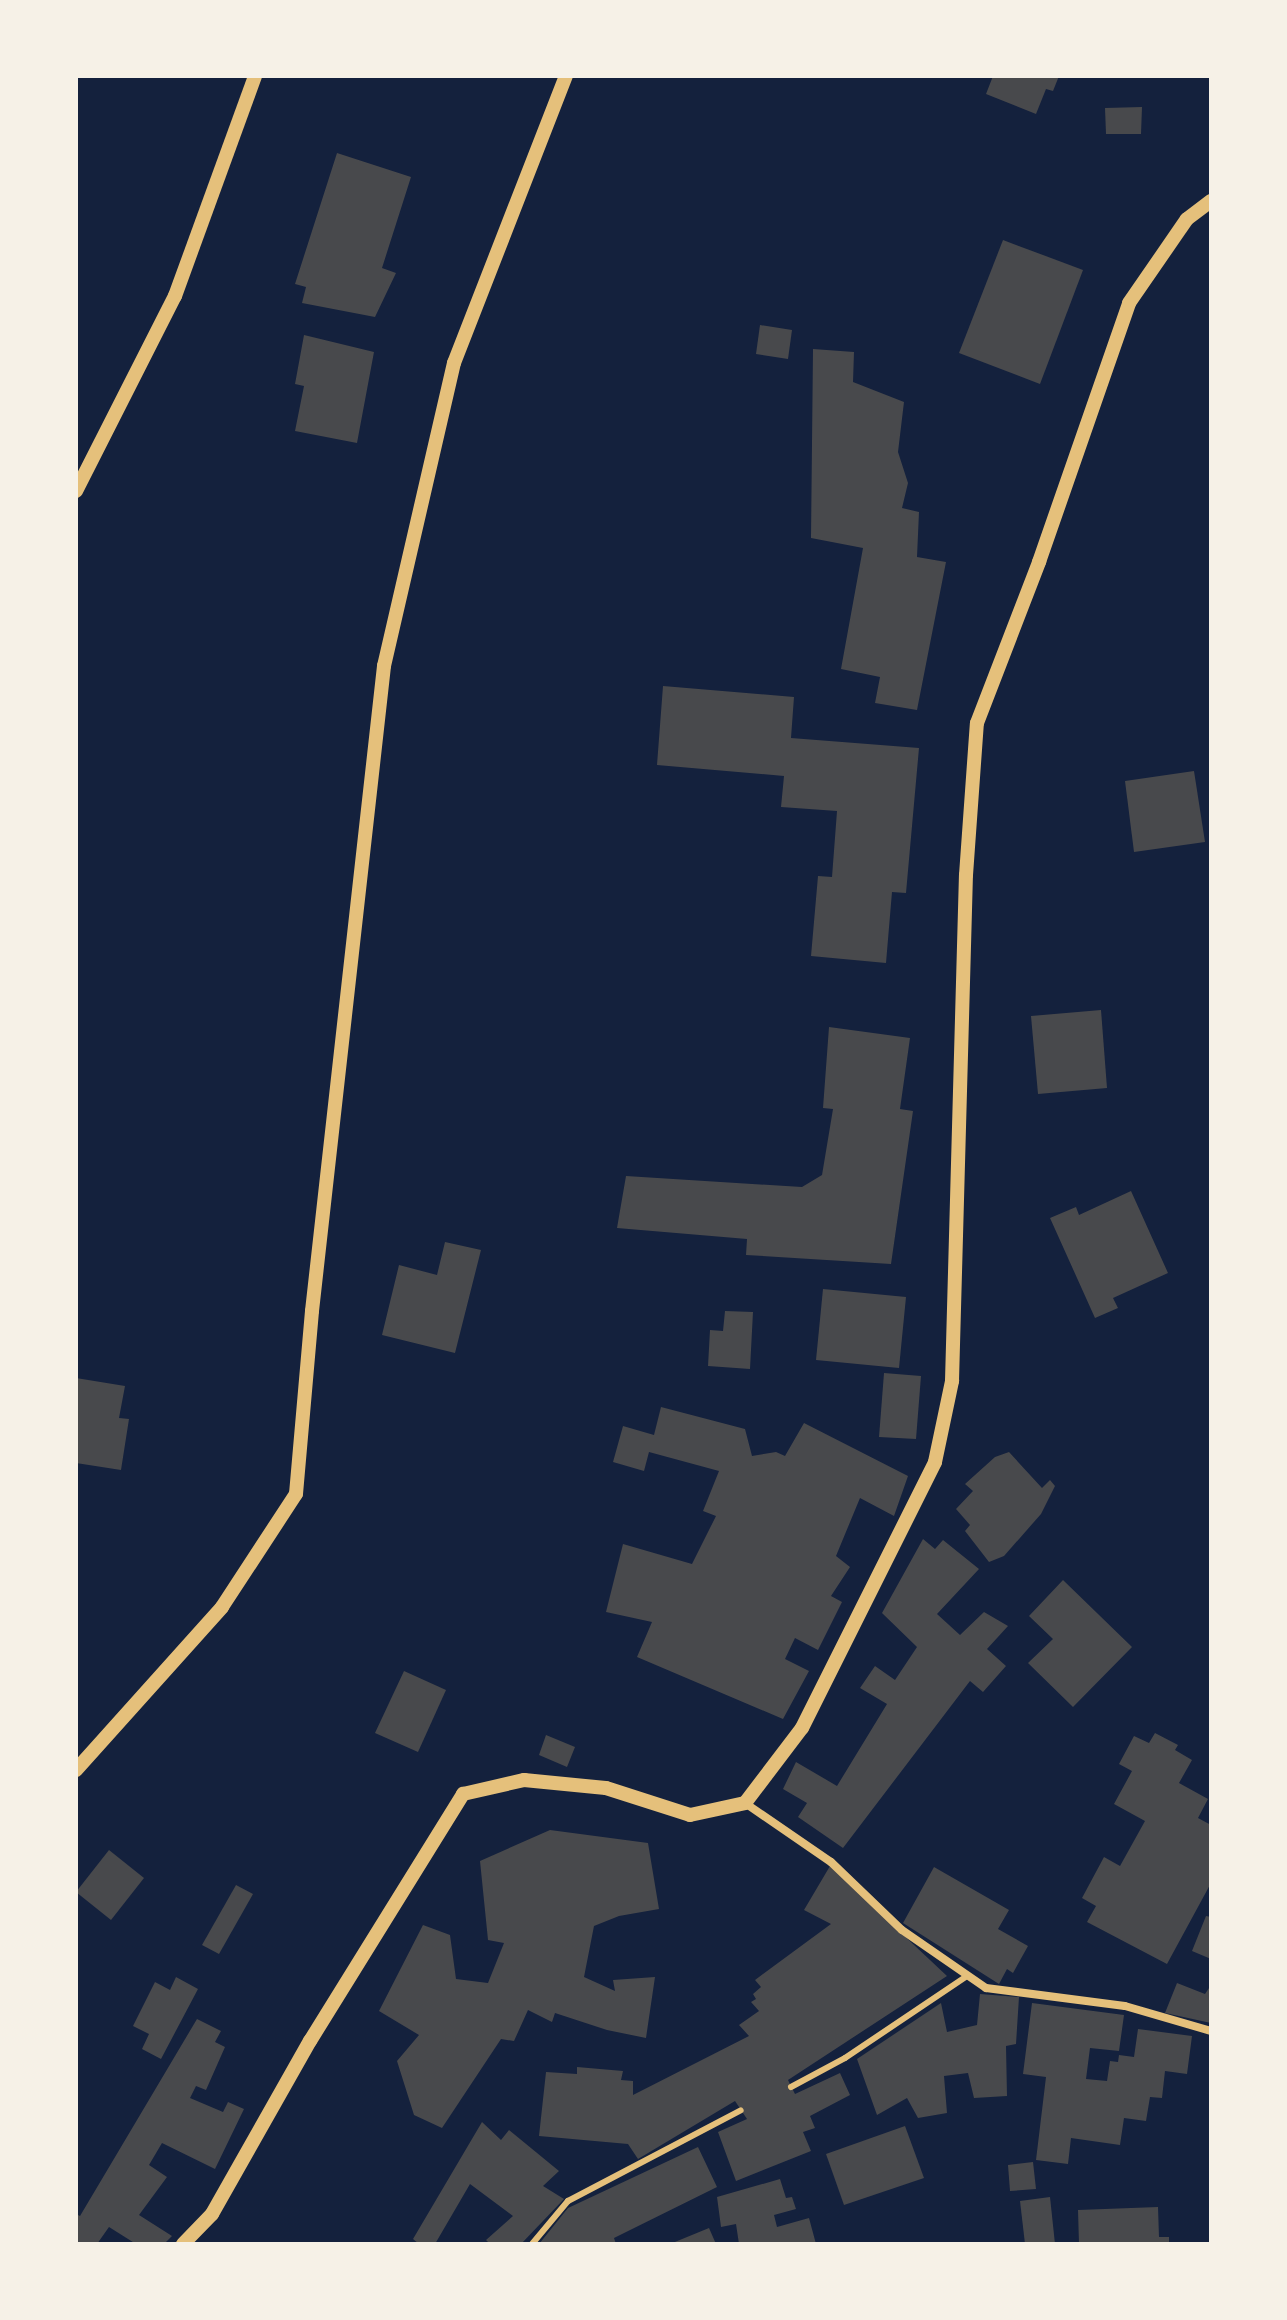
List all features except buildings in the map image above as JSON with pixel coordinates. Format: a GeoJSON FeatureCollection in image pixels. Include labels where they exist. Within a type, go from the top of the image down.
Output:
{"type":"FeatureCollection","features":[{"type":"Feature","properties":{"kind":"street"},"geometry":{"type":"LineString","coordinates":[[76,491],[175,296],[255,76]]}},
{"type":"Feature","properties":{"kind":"street"},"geometry":{"type":"LineString","coordinates":[[76,1770],[222,1607],[296,1494],[312,1311],[384,666],[454,363],[566,76]]}},
{"type":"Feature","properties":{"kind":"street"},"geometry":{"type":"LineString","coordinates":[[183,2244],[212,2214],[310,2041],[463,1794],[524,1780],[606,1788],[690,1815],[745,1803],[802,1728],[935,1462],[952,1381],[966,875],[977,723],[1039,562],[1129,303],[1187,219],[1211,201]]}},
{"type":"Feature","properties":{"kind":"street"},"geometry":{"type":"LineString","coordinates":[[745,1803],[831,1862],[902,1930],[986,1988],[1125,2006],[1211,2031]]}},
{"type":"Feature","properties":{"kind":"lane"},"geometry":{"type":"LineString","coordinates":[[791,2087],[845,2058],[967,1976]]}},
{"type":"Feature","properties":{"kind":"lane"},"geometry":{"type":"LineString","coordinates":[[532,2244],[568,2201],[741,2110]]}}]}
